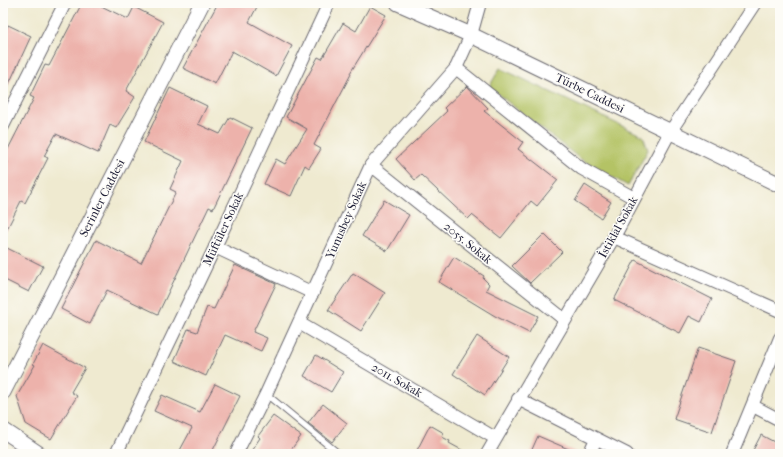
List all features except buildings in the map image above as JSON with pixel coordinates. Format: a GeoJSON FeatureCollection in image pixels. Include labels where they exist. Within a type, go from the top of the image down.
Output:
{"type":"FeatureCollection","features":[{"type":"Feature","properties":{"kind":"street"},"geometry":{"type":"LineString","coordinates":[[3,126],[65,3]]}},
{"type":"Feature","properties":{"kind":"street","name":"Serinler Caddesi"},"geometry":{"type":"LineString","coordinates":[[3,392],[202,3]]}},
{"type":"Feature","properties":{"kind":"street","name":"Müftüler Sokak"},"geometry":{"type":"LineString","coordinates":[[116,454],[216,246],[329,3]]}},
{"type":"Feature","properties":{"kind":"street","name":"Türbe Caddesi"},"geometry":{"type":"LineString","coordinates":[[398,3],[471,35],[780,185]]}},
{"type":"Feature","properties":{"kind":"street","name":"Yunusbey Sokak"},"geometry":{"type":"LineString","coordinates":[[236,454],[266,394],[371,165],[456,68],[471,35],[480,3]]}},
{"type":"Feature","properties":{"kind":"street","name":"İstiklal Sokak"},"geometry":{"type":"LineString","coordinates":[[486,454],[614,236],[670,132],[754,3]]}},
{"type":"Feature","properties":{"kind":"street"},"geometry":{"type":"LineString","coordinates":[[456,68],[582,169],[634,198]]}},
{"type":"Feature","properties":{"kind":"street","name":"2055. Sokak"},"geometry":{"type":"LineString","coordinates":[[371,165],[565,320]]}},
{"type":"Feature","properties":{"kind":"street"},"geometry":{"type":"LineString","coordinates":[[614,236],[780,311]]}},
{"type":"Feature","properties":{"kind":"street"},"geometry":{"type":"LineString","coordinates":[[216,246],[313,293]]}},
{"type":"Feature","properties":{"kind":"street","name":"2011. Sokak"},"geometry":{"type":"LineString","coordinates":[[299,323],[495,438]]}},
{"type":"Feature","properties":{"kind":"street"},"geometry":{"type":"LineString","coordinates":[[732,454],[780,338]]}},
{"type":"Feature","properties":{"kind":"street"},"geometry":{"type":"LineString","coordinates":[[518,399],[628,454]]}},
{"type":"Feature","properties":{"kind":"street"},"geometry":{"type":"LineString","coordinates":[[753,406],[780,420]]}},
{"type":"Feature","properties":{"kind":"street"},"geometry":{"type":"LineString","coordinates":[[3,430],[39,454]]}},
{"type":"Feature","properties":{"kind":"street"},"geometry":{"type":"LineString","coordinates":[[589,454],[596,439]]}},
{"type":"Feature","properties":{"kind":"lane"},"geometry":{"type":"LineString","coordinates":[[266,394],[339,454]]}},
{"type":"Feature","properties":{"kind":"green space"},"geometry":{"type":"Polygon","coordinates":[[[500,68],[643,136],[648,150],[628,186],[579,158],[489,87],[500,68]]]}}]}
